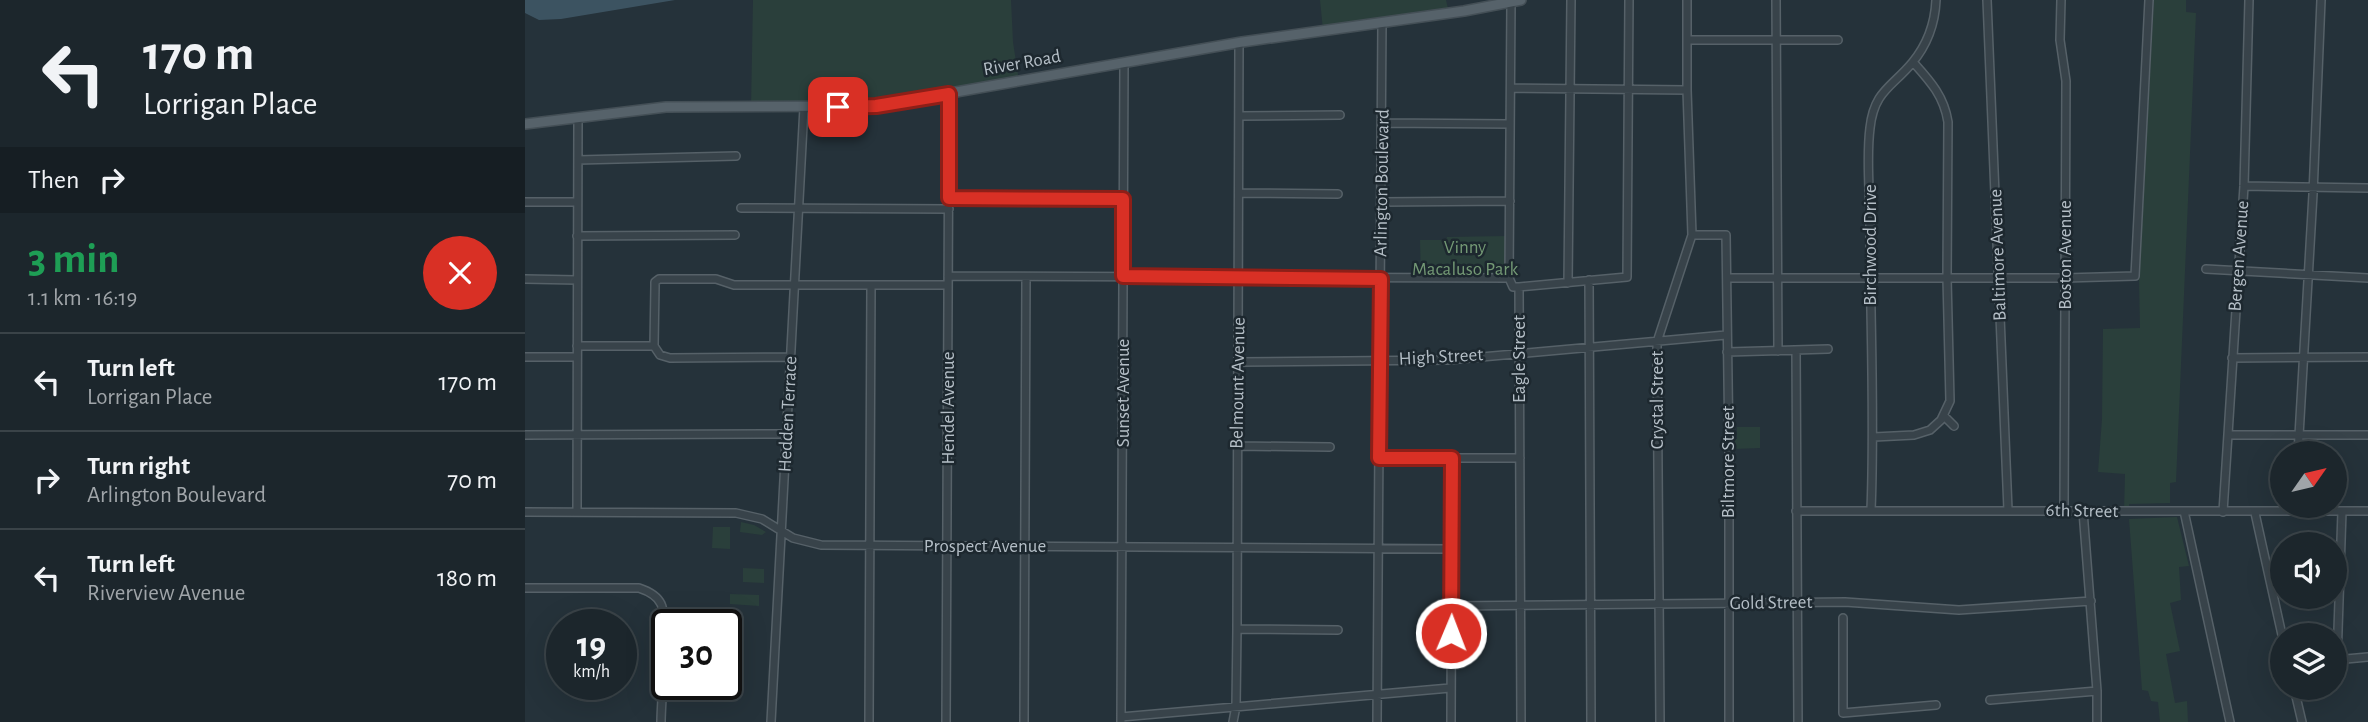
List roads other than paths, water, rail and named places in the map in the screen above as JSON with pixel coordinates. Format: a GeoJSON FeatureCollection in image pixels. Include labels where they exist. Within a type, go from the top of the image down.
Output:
{"type":"FeatureCollection","features":[{"type":"Feature","properties":{"kind":"main road","name":"River Road"},"geometry":{"type":"LineString","coordinates":[[525,124],[666,107],[876,106],[1239,43],[1516,1]]}},
{"type":"Feature","properties":{"kind":"street"},"geometry":{"type":"LineString","coordinates":[[1568,283],[1571,0]]}},
{"type":"Feature","properties":{"kind":"street"},"geometry":{"type":"LineString","coordinates":[[1519,287],[1627,277],[1629,0]]}},
{"type":"Feature","properties":{"kind":"street","name":"Crystal Street"},"geometry":{"type":"LineString","coordinates":[[1660,722],[1657,341],[1692,235],[1687,0]]}},
{"type":"Feature","properties":{"kind":"street"},"geometry":{"type":"LineString","coordinates":[[1776,0],[1778,351]]}},
{"type":"Feature","properties":{"kind":"street","name":"Birchwood Drive"},"geometry":{"type":"LineString","coordinates":[[1871,510],[1874,437],[1870,128],[1880,96],[1913,62],[1924,46],[1933,24],[1936,0]]}},
{"type":"Feature","properties":{"kind":"street","name":"Baltimore Avenue"},"geometry":{"type":"LineString","coordinates":[[1987,0],[2008,510]]}},
{"type":"Feature","properties":{"kind":"street","name":"Boston Avenue"},"geometry":{"type":"LineString","coordinates":[[2061,0],[2060,40],[2066,81],[2064,511]]}},
{"type":"Feature","properties":{"kind":"street"},"geometry":{"type":"LineString","coordinates":[[1727,278],[2135,276],[2149,0]]}},
{"type":"Feature","properties":{"kind":"street","name":"Bergen Avenue"},"geometry":{"type":"LineString","coordinates":[[2223,512],[2244,186],[2249,0]]}},
{"type":"Feature","properties":{"kind":"street"},"geometry":{"type":"LineString","coordinates":[[2299,441],[2314,187],[2321,0]]}},
{"type":"Feature","properties":{"kind":"street"},"geometry":{"type":"LineString","coordinates":[[791,358],[670,358],[660,355],[654,346],[655,286],[659,279],[716,279],[734,285],[871,285],[1026,277],[1509,278],[1510,124],[1516,1]]}},
{"type":"Feature","properties":{"kind":"street","name":"Arlington Boulevard"},"geometry":{"type":"LineString","coordinates":[[1377,722],[1382,22]]}},
{"type":"Feature","properties":{"kind":"street"},"geometry":{"type":"LineString","coordinates":[[1688,40],[1839,40]]}},
{"type":"Feature","properties":{"kind":"street","name":"Belmount Avenue"},"geometry":{"type":"LineString","coordinates":[[1233,722],[1236,706],[1237,629],[1239,43]]}},
{"type":"Feature","properties":{"kind":"street"},"geometry":{"type":"LineString","coordinates":[[1874,437],[1922,433],[1936,426],[1950,401],[1947,112],[1936,88],[1913,62]]}},
{"type":"Feature","properties":{"kind":"street","name":"Sunset Avenue"},"geometry":{"type":"LineString","coordinates":[[1121,719],[1124,63]]}},
{"type":"Feature","properties":{"kind":"street"},"geometry":{"type":"LineString","coordinates":[[1511,88],[1687,90]]}},
{"type":"Feature","properties":{"kind":"street","name":"Hendel Avenue"},"geometry":{"type":"LineString","coordinates":[[946,722],[949,94]]}},
{"type":"Feature","properties":{"kind":"street","name":"Hedden Terrace"},"geometry":{"type":"LineString","coordinates":[[771,722],[804,107]]}},
{"type":"Feature","properties":{"kind":"street"},"geometry":{"type":"LineString","coordinates":[[1239,116],[1340,116]]}},
{"type":"Feature","properties":{"kind":"street"},"geometry":{"type":"LineString","coordinates":[[577,512],[578,118]]}},
{"type":"Feature","properties":{"kind":"street"},"geometry":{"type":"LineString","coordinates":[[1383,123],[1510,124]]}},
{"type":"Feature","properties":{"kind":"street"},"geometry":{"type":"LineString","coordinates":[[578,160],[736,156]]}},
{"type":"Feature","properties":{"kind":"street"},"geometry":{"type":"LineString","coordinates":[[2244,186],[2368,188]]}},
{"type":"Feature","properties":{"kind":"street"},"geometry":{"type":"LineString","coordinates":[[1239,193],[1338,194]]}},
{"type":"Feature","properties":{"kind":"street"},"geometry":{"type":"LineString","coordinates":[[949,198],[1123,199]]}},
{"type":"Feature","properties":{"kind":"street"},"geometry":{"type":"LineString","coordinates":[[1381,202],[1510,201]]}},
{"type":"Feature","properties":{"kind":"street"},"geometry":{"type":"LineString","coordinates":[[525,202],[577,202]]}},
{"type":"Feature","properties":{"kind":"street"},"geometry":{"type":"LineString","coordinates":[[741,208],[949,209]]}},
{"type":"Feature","properties":{"kind":"street","name":"Biltmore Street"},"geometry":{"type":"LineString","coordinates":[[1692,235],[1726,234],[1729,722]]}},
{"type":"Feature","properties":{"kind":"street"},"geometry":{"type":"LineString","coordinates":[[577,236],[735,235]]}},
{"type":"Feature","properties":{"kind":"street"},"geometry":{"type":"LineString","coordinates":[[2206,269],[2368,278]]}},
{"type":"Feature","properties":{"kind":"street"},"geometry":{"type":"LineString","coordinates":[[1024,722],[1026,277]]}},
{"type":"Feature","properties":{"kind":"street","name":"Eagle Street"},"geometry":{"type":"LineString","coordinates":[[1509,278],[1513,287],[1519,287],[1521,722]]}},
{"type":"Feature","properties":{"kind":"street"},"geometry":{"type":"LineString","coordinates":[[525,279],[577,280]]}},
{"type":"Feature","properties":{"kind":"street"},"geometry":{"type":"LineString","coordinates":[[1589,281],[1591,722]]}},
{"type":"Feature","properties":{"kind":"street"},"geometry":{"type":"LineString","coordinates":[[869,722],[871,285]]}},
{"type":"Feature","properties":{"kind":"street","name":"High Street"},"geometry":{"type":"LineString","coordinates":[[1239,362],[1448,359],[1726,335]]}},
{"type":"Feature","properties":{"kind":"street"},"geometry":{"type":"LineString","coordinates":[[577,346],[654,346]]}},
{"type":"Feature","properties":{"kind":"street"},"geometry":{"type":"LineString","coordinates":[[1727,352],[1828,349]]}},
{"type":"Feature","properties":{"kind":"street"},"geometry":{"type":"LineString","coordinates":[[1796,350],[1798,722]]}},
{"type":"Feature","properties":{"kind":"street"},"geometry":{"type":"LineString","coordinates":[[525,357],[577,357]]}},
{"type":"Feature","properties":{"kind":"street"},"geometry":{"type":"LineString","coordinates":[[2232,358],[2368,357]]}},
{"type":"Feature","properties":{"kind":"street"},"geometry":{"type":"LineString","coordinates":[[1944,416],[1954,426]]}},
{"type":"Feature","properties":{"kind":"street"},"geometry":{"type":"LineString","coordinates":[[525,435],[787,435]]}},
{"type":"Feature","properties":{"kind":"street"},"geometry":{"type":"LineString","coordinates":[[2229,435],[2368,435]]}},
{"type":"Feature","properties":{"kind":"street"},"geometry":{"type":"LineString","coordinates":[[1237,446],[1330,447]]}},
{"type":"Feature","properties":{"kind":"street"},"geometry":{"type":"LineString","coordinates":[[1379,458],[1520,458]]}},
{"type":"Feature","properties":{"kind":"street"},"geometry":{"type":"LineString","coordinates":[[1451,722],[1452,458]]}},
{"type":"Feature","properties":{"kind":"street","name":"6th Street"},"geometry":{"type":"LineString","coordinates":[[1796,510],[2270,511]]}},
{"type":"Feature","properties":{"kind":"street","name":"6th Street"},"geometry":{"type":"LineString","coordinates":[[2347,511],[2368,511]]}},
{"type":"Feature","properties":{"kind":"street","name":"Prospect Avenue"},"geometry":{"type":"LineString","coordinates":[[525,512],[736,513],[762,519],[805,543],[870,546],[1452,549]]}},
{"type":"Feature","properties":{"kind":"street"},"geometry":{"type":"LineString","coordinates":[[2084,512],[2097,722]]}},
{"type":"Feature","properties":{"kind":"street"},"geometry":{"type":"LineString","coordinates":[[2184,512],[2230,722]]}},
{"type":"Feature","properties":{"kind":"street"},"geometry":{"type":"LineString","coordinates":[[2255,513],[2280,623]]}},
{"type":"Feature","properties":{"kind":"street"},"geometry":{"type":"LineString","coordinates":[[2337,623],[2342,518]]}},
{"type":"Feature","properties":{"kind":"street"},"geometry":{"type":"LineString","coordinates":[[525,588],[639,588],[658,599],[664,618],[661,722]]}},
{"type":"Feature","properties":{"kind":"street","name":"Gold Street"},"geometry":{"type":"LineString","coordinates":[[1452,606],[1845,602],[1959,610],[2091,601]]}},
{"type":"Feature","properties":{"kind":"street"},"geometry":{"type":"LineString","coordinates":[[1843,618],[1844,718],[1936,705]]}},
{"type":"Feature","properties":{"kind":"street"},"geometry":{"type":"LineString","coordinates":[[1237,629],[1338,629]]}},
{"type":"Feature","properties":{"kind":"street"},"geometry":{"type":"LineString","coordinates":[[2347,659],[2368,657]]}},
{"type":"Feature","properties":{"kind":"street"},"geometry":{"type":"LineString","coordinates":[[1121,719],[1236,706],[1450,688]]}},
{"type":"Feature","properties":{"kind":"street"},"geometry":{"type":"LineString","coordinates":[[1990,700],[2097,691]]}},
{"type":"Feature","properties":{"kind":"street"},"geometry":{"type":"LineString","coordinates":[[2297,700],[2302,722]]}},
{"type":"Feature","properties":{"kind":"water"},"geometry":{"type":"Polygon","coordinates":[[[525,0],[675,0],[561,19],[539,20],[525,13],[525,0]]]}},
{"type":"Feature","properties":{"kind":"park label","name":"Vinny Macaluso Park"},"geometry":{"type":"Point","coordinates":[1465,258]}}]}
